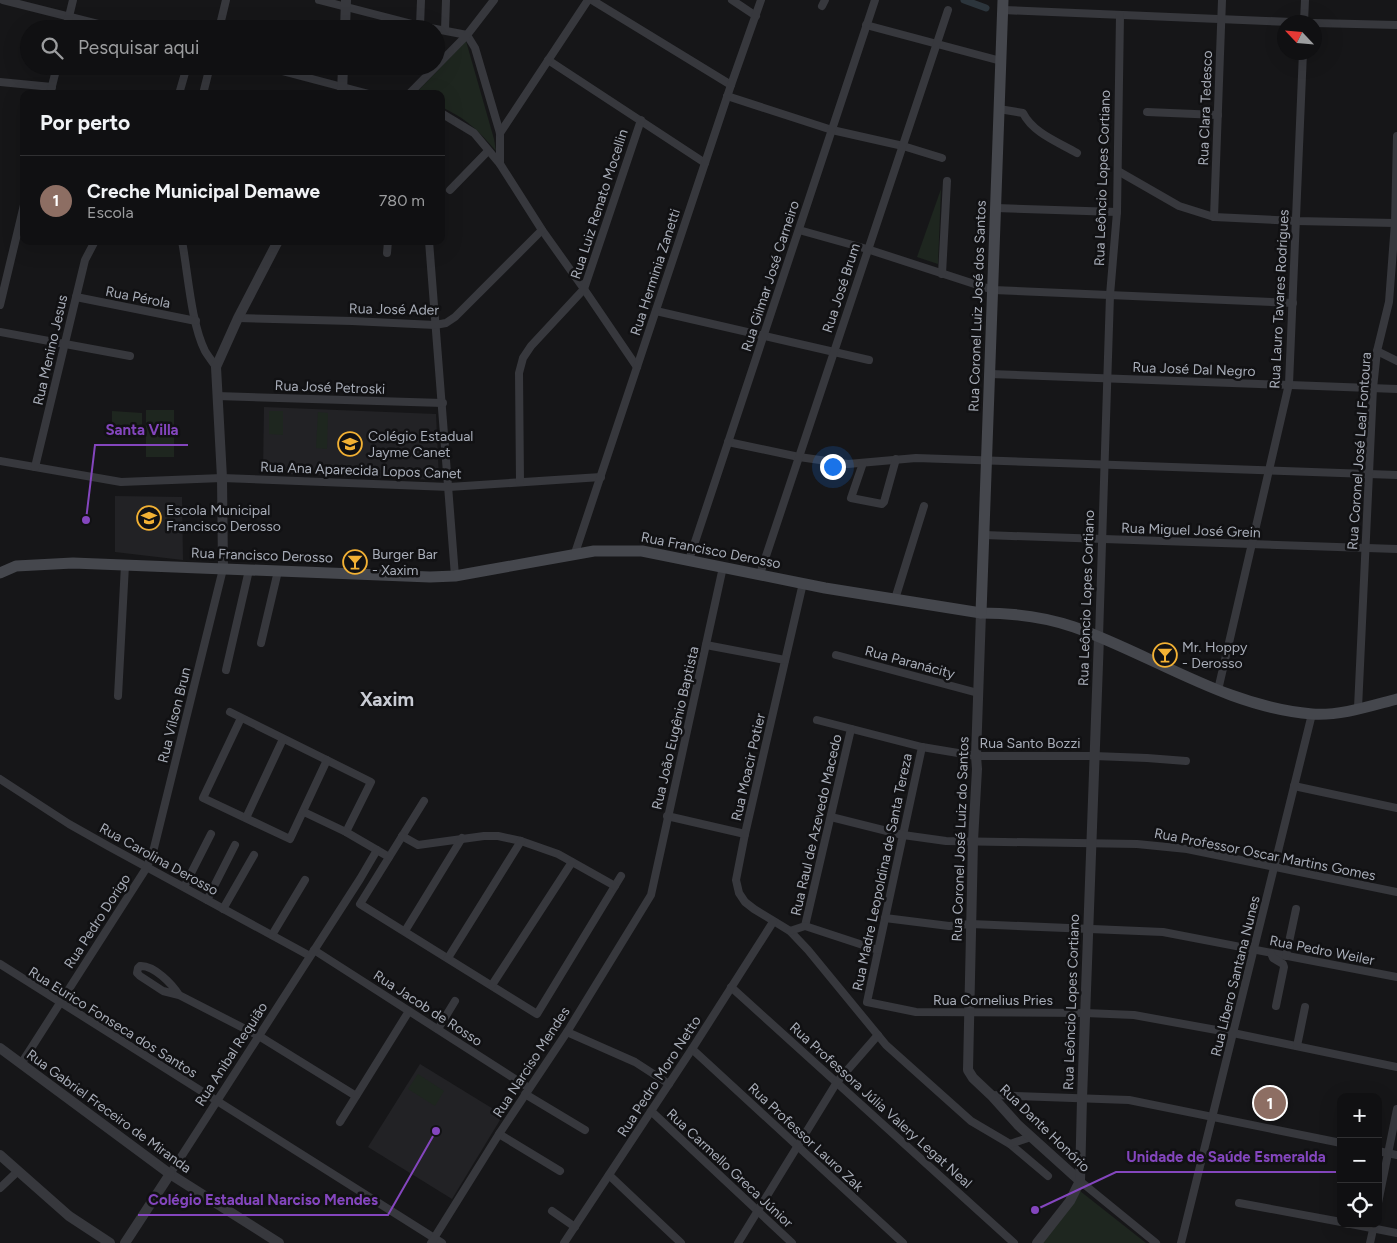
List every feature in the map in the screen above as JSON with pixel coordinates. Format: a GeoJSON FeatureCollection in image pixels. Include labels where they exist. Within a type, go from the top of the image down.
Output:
{"type":"FeatureCollection","features":[{"type":"Feature","properties":{"kind":"main road","name":"Rua Coronel Luiz José dos Santos"},"geometry":{"type":"LineString","coordinates":[[981,613],[1003,5]]}},
{"type":"Feature","properties":{"kind":"main road","name":"Rua Francisco Derosso"},"geometry":{"type":"LineString","coordinates":[[0,573],[16,566],[73,563],[430,577],[456,576],[576,553],[642,551],[803,584],[981,613],[999,613],[1045,620],[1073,627],[1099,637],[1218,690],[1265,706],[1312,714],[1331,714],[1397,699]]}},
{"type":"Feature","properties":{"kind":"street"},"geometry":{"type":"LineString","coordinates":[[3,0],[84,20]]}},
{"type":"Feature","properties":{"kind":"street"},"geometry":{"type":"LineString","coordinates":[[68,20],[73,0]]}},
{"type":"Feature","properties":{"kind":"street"},"geometry":{"type":"LineString","coordinates":[[221,20],[226,0]]}},
{"type":"Feature","properties":{"kind":"street"},"geometry":{"type":"LineString","coordinates":[[319,0],[346,4],[400,20]]}},
{"type":"Feature","properties":{"kind":"street"},"geometry":{"type":"LineString","coordinates":[[420,20],[421,0]]}},
{"type":"Feature","properties":{"kind":"street"},"geometry":{"type":"LineString","coordinates":[[446,0],[445,30],[468,35],[475,48],[500,133],[500,164]]}},
{"type":"Feature","properties":{"kind":"street"},"geometry":{"type":"LineString","coordinates":[[445,58],[468,35],[494,0]]}},
{"type":"Feature","properties":{"kind":"street"},"geometry":{"type":"LineString","coordinates":[[500,133],[590,0],[731,85]]}},
{"type":"Feature","properties":{"kind":"street"},"geometry":{"type":"LineString","coordinates":[[732,0],[756,16]]}},
{"type":"Feature","properties":{"kind":"street","name":"Rua Herminia Zanetti"},"geometry":{"type":"LineString","coordinates":[[576,553],[727,96],[761,0]]}},
{"type":"Feature","properties":{"kind":"street","name":"Rua Gilmar José Carneiro"},"geometry":{"type":"LineString","coordinates":[[689,560],[874,0]]}},
{"type":"Feature","properties":{"kind":"street","name":"Rua Clara Tedesco"},"geometry":{"type":"LineString","coordinates":[[1214,216],[1222,0]]}},
{"type":"Feature","properties":{"kind":"street"},"geometry":{"type":"LineString","coordinates":[[1304,15],[1305,0]]}},
{"type":"Feature","properties":{"kind":"street"},"geometry":{"type":"LineString","coordinates":[[345,20],[346,4]]}},
{"type":"Feature","properties":{"kind":"street"},"geometry":{"type":"LineString","coordinates":[[1003,5],[1120,15],[1277,22]]}},
{"type":"Feature","properties":{"kind":"street","name":"Rua José Brum"},"geometry":{"type":"LineString","coordinates":[[760,574],[948,10]]}},
{"type":"Feature","properties":{"kind":"street","name":"Rua Leôncio Lopes Cortiano"},"geometry":{"type":"LineString","coordinates":[[1080,1181],[1110,294],[1117,212],[1120,15]]}},
{"type":"Feature","properties":{"kind":"street"},"geometry":{"type":"LineString","coordinates":[[1322,23],[1397,25]]}},
{"type":"Feature","properties":{"kind":"street"},"geometry":{"type":"LineString","coordinates":[[866,25],[1001,61]]}},
{"type":"Feature","properties":{"kind":"street"},"geometry":{"type":"LineString","coordinates":[[548,60],[705,163]]}},
{"type":"Feature","properties":{"kind":"street","name":"Rua Lauro Tavares Rodrigues"},"geometry":{"type":"LineString","coordinates":[[1218,690],[1289,384],[1303,60]]}},
{"type":"Feature","properties":{"kind":"street"},"geometry":{"type":"LineString","coordinates":[[0,82],[51,90],[54,75]]}},
{"type":"Feature","properties":{"kind":"street"},"geometry":{"type":"LineString","coordinates":[[181,90],[185,75]]}},
{"type":"Feature","properties":{"kind":"street"},"geometry":{"type":"LineString","coordinates":[[204,90],[208,75]]}},
{"type":"Feature","properties":{"kind":"street"},"geometry":{"type":"LineString","coordinates":[[293,75],[343,90],[344,75]]}},
{"type":"Feature","properties":{"kind":"street"},"geometry":{"type":"LineString","coordinates":[[413,90],[428,75]]}},
{"type":"Feature","properties":{"kind":"street"},"geometry":{"type":"LineString","coordinates":[[727,96],[832,130],[903,146],[942,158]]}},
{"type":"Feature","properties":{"kind":"street"},"geometry":{"type":"LineString","coordinates":[[999,110],[1023,113],[1029,123],[1040,132],[1077,152]]}},
{"type":"Feature","properties":{"kind":"street"},"geometry":{"type":"LineString","coordinates":[[1147,112],[1218,115]]}},
{"type":"Feature","properties":{"kind":"street"},"geometry":{"type":"LineString","coordinates":[[445,115],[474,133],[500,164],[542,230],[637,367]]}},
{"type":"Feature","properties":{"kind":"street","name":"Rua Luiz Renato Mocellin"},"geometry":{"type":"LineString","coordinates":[[520,482],[519,373],[524,358],[531,346],[584,289],[641,120]]}},
{"type":"Feature","properties":{"kind":"street","name":"Rua Coronel José Leal Fontoura"},"geometry":{"type":"LineString","coordinates":[[1358,708],[1368,473],[1376,351],[1393,302],[1397,136]]}},
{"type":"Feature","properties":{"kind":"street"},"geometry":{"type":"LineString","coordinates":[[450,190],[488,151]]}},
{"type":"Feature","properties":{"kind":"street"},"geometry":{"type":"LineString","coordinates":[[1118,171],[1178,206],[1214,216],[1395,224]]}},
{"type":"Feature","properties":{"kind":"street"},"geometry":{"type":"LineString","coordinates":[[942,274],[947,181]]}},
{"type":"Feature","properties":{"kind":"street"},"geometry":{"type":"LineString","coordinates":[[996,208],[1117,212]]}},
{"type":"Feature","properties":{"kind":"street"},"geometry":{"type":"LineString","coordinates":[[0,305],[20,221]]}},
{"type":"Feature","properties":{"kind":"street","name":"Rua José Ader"},"geometry":{"type":"LineString","coordinates":[[238,318],[435,325],[446,322],[455,317],[542,230]]}},
{"type":"Feature","properties":{"kind":"street"},"geometry":{"type":"LineString","coordinates":[[799,230],[867,249],[993,290],[1292,303]]}},
{"type":"Feature","properties":{"kind":"street","name":"Rua Menino Jesus"},"geometry":{"type":"LineString","coordinates":[[35,467],[85,260],[93,245]]}},
{"type":"Feature","properties":{"kind":"street"},"geometry":{"type":"LineString","coordinates":[[183,245],[196,321],[206,352],[216,367]]}},
{"type":"Feature","properties":{"kind":"street"},"geometry":{"type":"LineString","coordinates":[[223,569],[222,478],[216,367],[238,318],[276,245]]}},
{"type":"Feature","properties":{"kind":"street"},"geometry":{"type":"LineString","coordinates":[[388,245],[388,253]]}},
{"type":"Feature","properties":{"kind":"street"},"geometry":{"type":"LineString","coordinates":[[429,245],[456,576]]}},
{"type":"Feature","properties":{"kind":"street","name":"Rua Pérola"},"geometry":{"type":"LineString","coordinates":[[76,297],[196,321]]}},
{"type":"Feature","properties":{"kind":"street"},"geometry":{"type":"LineString","coordinates":[[656,311],[869,360]]}},
{"type":"Feature","properties":{"kind":"street"},"geometry":{"type":"LineString","coordinates":[[0,332],[130,356]]}},
{"type":"Feature","properties":{"kind":"street"},"geometry":{"type":"LineString","coordinates":[[1376,351],[1397,361]]}},
{"type":"Feature","properties":{"kind":"street","name":"Rua José Dal Negro"},"geometry":{"type":"LineString","coordinates":[[990,374],[1397,389]]}},
{"type":"Feature","properties":{"kind":"street","name":"Rua José Petroski"},"geometry":{"type":"LineString","coordinates":[[217,396],[442,403]]}},
{"type":"Feature","properties":{"kind":"street"},"geometry":{"type":"LineString","coordinates":[[728,442],[799,457],[848,464],[863,464],[896,459],[987,460],[1397,474]]}},
{"type":"Feature","properties":{"kind":"street"},"geometry":{"type":"LineString","coordinates":[[863,464],[851,498],[853,500],[882,504],[896,459]]}},
{"type":"Feature","properties":{"kind":"street","name":"Rua Ana Aparecida Lopos Canet"},"geometry":{"type":"LineString","coordinates":[[0,461],[121,482],[222,478],[449,487],[601,477]]}},
{"type":"Feature","properties":{"kind":"street"},"geometry":{"type":"LineString","coordinates":[[895,599],[924,506]]}},
{"type":"Feature","properties":{"kind":"street","name":"Rua Miguel José Grein"},"geometry":{"type":"LineString","coordinates":[[984,535],[1397,549]]}},
{"type":"Feature","properties":{"kind":"street"},"geometry":{"type":"LineString","coordinates":[[118,696],[125,565]]}},
{"type":"Feature","properties":{"kind":"street"},"geometry":{"type":"LineString","coordinates":[[0,568],[16,566]]}},
{"type":"Feature","properties":{"kind":"street","name":"Rua João Eugênio Baptista"},"geometry":{"type":"LineString","coordinates":[[651,895],[723,567]]}},
{"type":"Feature","properties":{"kind":"street","name":"Rua Vilson Brun"},"geometry":{"type":"LineString","coordinates":[[147,867],[154,848],[223,569]]}},
{"type":"Feature","properties":{"kind":"street"},"geometry":{"type":"LineString","coordinates":[[226,670],[249,570]]}},
{"type":"Feature","properties":{"kind":"street"},"geometry":{"type":"LineString","coordinates":[[261,643],[278,571]]}},
{"type":"Feature","properties":{"kind":"street","name":"Rua Moacir Potier"},"geometry":{"type":"LineString","coordinates":[[803,584],[745,834],[736,880],[739,893],[745,902],[773,922],[790,931],[808,950],[886,1045],[971,1122],[1014,1143],[1048,1176]]}},
{"type":"Feature","properties":{"kind":"street","name":"Rua Coronel José Luiz do Santos"},"geometry":{"type":"LineString","coordinates":[[968,1066],[981,613]]}},
{"type":"Feature","properties":{"kind":"street"},"geometry":{"type":"LineString","coordinates":[[706,645],[785,660]]}},
{"type":"Feature","properties":{"kind":"street","name":"Rua Paranácity"},"geometry":{"type":"LineString","coordinates":[[836,655],[978,693]]}},
{"type":"Feature","properties":{"kind":"street"},"geometry":{"type":"LineString","coordinates":[[230,712],[371,782],[346,832]]}},
{"type":"Feature","properties":{"kind":"street","name":"Rua Líbero Santana Nunes"},"geometry":{"type":"LineString","coordinates":[[1181,1243],[1312,714]]}},
{"type":"Feature","properties":{"kind":"street"},"geometry":{"type":"LineString","coordinates":[[240,718],[203,798],[290,839],[327,760]]}},
{"type":"Feature","properties":{"kind":"street","name":"Rua Santo Bozzi"},"geometry":{"type":"LineString","coordinates":[[817,720],[922,747],[976,756],[1094,756],[1186,761]]}},
{"type":"Feature","properties":{"kind":"street","name":"Rua Raul de Azevedo Macedo"},"geometry":{"type":"LineString","coordinates":[[806,926],[851,729]]}},
{"type":"Feature","properties":{"kind":"street"},"geometry":{"type":"LineString","coordinates":[[246,818],[283,739]]}},
{"type":"Feature","properties":{"kind":"street","name":"Rua Madre Leopoldina de Santa Tereza"},"geometry":{"type":"LineString","coordinates":[[867,1002],[922,747]]}},
{"type":"Feature","properties":{"kind":"street","name":"Rua Carolina Derosso"},"geometry":{"type":"LineString","coordinates":[[0,779],[69,824],[223,909],[272,935],[312,953]]}},
{"type":"Feature","properties":{"kind":"street"},"geometry":{"type":"LineString","coordinates":[[1294,786],[1397,808]]}},
{"type":"Feature","properties":{"kind":"street"},"geometry":{"type":"LineString","coordinates":[[360,904],[424,801]]}},
{"type":"Feature","properties":{"kind":"street"},"geometry":{"type":"LineString","coordinates":[[304,812],[346,832],[389,857]]}},
{"type":"Feature","properties":{"kind":"street"},"geometry":{"type":"LineString","coordinates":[[667,816],[745,834]]}},
{"type":"Feature","properties":{"kind":"street","name":"Rua Professor Oscar Martins Gomes"},"geometry":{"type":"LineString","coordinates":[[831,817],[903,835],[946,841],[1160,846],[1397,892]]}},
{"type":"Feature","properties":{"kind":"street"},"geometry":{"type":"LineString","coordinates":[[184,888],[210,834]]}},
{"type":"Feature","properties":{"kind":"street"},"geometry":{"type":"LineString","coordinates":[[402,836],[418,845],[462,838],[498,836],[521,841],[558,854],[615,886]]}},
{"type":"Feature","properties":{"kind":"street"},"geometry":{"type":"LineString","coordinates":[[405,931],[462,838]]}},
{"type":"Feature","properties":{"kind":"street"},"geometry":{"type":"LineString","coordinates":[[445,840],[453,852]]}},
{"type":"Feature","properties":{"kind":"street"},"geometry":{"type":"LineString","coordinates":[[448,958],[521,841]]}},
{"type":"Feature","properties":{"kind":"street"},"geometry":{"type":"LineString","coordinates":[[207,900],[235,845]]}},
{"type":"Feature","properties":{"kind":"street","name":"Rua Anibal Requião"},"geometry":{"type":"LineString","coordinates":[[126,1243],[360,879],[376,850]]}},
{"type":"Feature","properties":{"kind":"street"},"geometry":{"type":"LineString","coordinates":[[558,854],[564,874]]}},
{"type":"Feature","properties":{"kind":"street"},"geometry":{"type":"LineString","coordinates":[[223,909],[254,855]]}},
{"type":"Feature","properties":{"kind":"street"},"geometry":{"type":"LineString","coordinates":[[492,985],[572,862]]}},
{"type":"Feature","properties":{"kind":"street","name":"Rua Pedro Dorigo"},"geometry":{"type":"LineString","coordinates":[[20,1064],[147,867]]}},
{"type":"Feature","properties":{"kind":"street"},"geometry":{"type":"LineString","coordinates":[[364,871],[376,878]]}},
{"type":"Feature","properties":{"kind":"street"},"geometry":{"type":"LineString","coordinates":[[348,897],[537,1014],[622,876]]}},
{"type":"Feature","properties":{"kind":"street"},"geometry":{"type":"LineString","coordinates":[[272,935],[305,880]]}},
{"type":"Feature","properties":{"kind":"street","name":"Rua Narciso Mendes"},"geometry":{"type":"LineString","coordinates":[[433,1241],[499,1134],[567,1032],[651,895]]}},
{"type":"Feature","properties":{"kind":"street"},"geometry":{"type":"LineString","coordinates":[[1286,956],[1296,909]]}},
{"type":"Feature","properties":{"kind":"street","name":"Rua Pedro Weiler"},"geometry":{"type":"LineString","coordinates":[[885,918],[949,926],[971,924],[1163,932],[1397,977]]}},
{"type":"Feature","properties":{"kind":"street","name":"Rua Pedro Moro Netto"},"geometry":{"type":"LineString","coordinates":[[564,1243],[773,922]]}},
{"type":"Feature","properties":{"kind":"street"},"geometry":{"type":"LineString","coordinates":[[790,931],[806,926],[878,950]]}},
{"type":"Feature","properties":{"kind":"street","name":"Rua Jacob de Rosso"},"geometry":{"type":"LineString","coordinates":[[312,953],[438,1029],[585,1130]]}},
{"type":"Feature","properties":{"kind":"street"},"geometry":{"type":"LineString","coordinates":[[1271,953],[1273,958],[1283,964],[1284,967],[1276,1006]]}},
{"type":"Feature","properties":{"kind":"street","name":"Rua Eurico Fonseca dos Santos"},"geometry":{"type":"LineString","coordinates":[[0,964],[433,1241],[442,1243]]}},
{"type":"Feature","properties":{"kind":"street"},"geometry":{"type":"LineString","coordinates":[[179,995],[170,982],[147,966],[140,966],[138,968],[137,973],[140,976],[163,991],[179,995],[259,1036],[356,1096]]}},
{"type":"Feature","properties":{"kind":"street","name":"Rua Professora Júlia Valery Legat Neal"},"geometry":{"type":"LineString","coordinates":[[731,986],[1014,1243]]}},
{"type":"Feature","properties":{"kind":"street"},"geometry":{"type":"LineString","coordinates":[[438,1029],[455,1001]]}},
{"type":"Feature","properties":{"kind":"street","name":"Rua Cornelius Pries"},"geometry":{"type":"LineString","coordinates":[[867,1002],[916,1012],[1134,1015],[1234,1033],[1397,1067]]}},
{"type":"Feature","properties":{"kind":"street"},"geometry":{"type":"LineString","coordinates":[[1297,1046],[1305,1007]]}},
{"type":"Feature","properties":{"kind":"street"},"geometry":{"type":"LineString","coordinates":[[340,1122],[409,1011]]}},
{"type":"Feature","properties":{"kind":"street"},"geometry":{"type":"LineString","coordinates":[[567,1032],[635,1062],[669,1084]]}},
{"type":"Feature","properties":{"kind":"street"},"geometry":{"type":"LineString","coordinates":[[738,1243],[837,1082],[878,1035]]}},
{"type":"Feature","properties":{"kind":"street","name":"Rua Gabriel Freceiro de Miranda"},"geometry":{"type":"LineString","coordinates":[[0,1048],[170,1174],[280,1243]]}},
{"type":"Feature","properties":{"kind":"street","name":"Rua Professor Lauro Zak"},"geometry":{"type":"LineString","coordinates":[[692,1049],[903,1243]]}},
{"type":"Feature","properties":{"kind":"street","name":"Rua Dante Honório"},"geometry":{"type":"LineString","coordinates":[[968,1066],[970,1074],[1029,1138],[1156,1243]]}},
{"type":"Feature","properties":{"kind":"street"},"geometry":{"type":"LineString","coordinates":[[991,1095],[1129,1100],[1337,1142]]}},
{"type":"Feature","properties":{"kind":"street"},"geometry":{"type":"LineString","coordinates":[[1382,1183],[1397,1109]]}},
{"type":"Feature","properties":{"kind":"street","name":"Rua Carmello Greca Júnior"},"geometry":{"type":"LineString","coordinates":[[651,1112],[792,1243]]}},
{"type":"Feature","properties":{"kind":"street"},"geometry":{"type":"LineString","coordinates":[[499,1134],[560,1170]]}},
{"type":"Feature","properties":{"kind":"street"},"geometry":{"type":"LineString","coordinates":[[1014,1143],[1029,1138]]}},
{"type":"Feature","properties":{"kind":"street"},"geometry":{"type":"LineString","coordinates":[[1382,1152],[1397,1155]]}},
{"type":"Feature","properties":{"kind":"street"},"geometry":{"type":"LineString","coordinates":[[0,1155],[69,1216],[110,1243]]}},
{"type":"Feature","properties":{"kind":"street"},"geometry":{"type":"LineString","coordinates":[[0,1188],[18,1171]]}},
{"type":"Feature","properties":{"kind":"street"},"geometry":{"type":"LineString","coordinates":[[609,1175],[681,1243]]}},
{"type":"Feature","properties":{"kind":"street"},"geometry":{"type":"LineString","coordinates":[[1037,1243],[1070,1201],[1080,1181]]}},
{"type":"Feature","properties":{"kind":"street"},"geometry":{"type":"LineString","coordinates":[[1239,1203],[1337,1221]]}},
{"type":"Feature","properties":{"kind":"street"},"geometry":{"type":"LineString","coordinates":[[552,1211],[575,1227]]}},
{"type":"Feature","properties":{"kind":"street"},"geometry":{"type":"LineString","coordinates":[[1370,1243],[1374,1228]]}},
{"type":"Feature","properties":{"kind":"street"},"geometry":{"type":"LineString","coordinates":[[1381,1228],[1397,1233]]}},
{"type":"Feature","properties":{"kind":"shaded area"},"geometry":{"type":"Polygon","coordinates":[[[466,41],[496,151],[472,126],[445,109],[445,90],[419,90],[433,75],[445,75],[445,63],[466,41]]]}},
{"type":"Feature","properties":{"kind":"shaded area"},"geometry":{"type":"Polygon","coordinates":[[[941,189],[938,264],[917,257],[941,189]]]}},
{"type":"Feature","properties":{"kind":"shaded area","name":"Colégio Estadual Jayme Canet"},"geometry":{"type":"Polygon","coordinates":[[[264,407],[436,414],[439,480],[263,473],[264,407]]]}},
{"type":"Feature","properties":{"kind":"shaded area"},"geometry":{"type":"Polygon","coordinates":[[[146,410],[174,410],[174,457],[146,457],[146,410]]]}},
{"type":"Feature","properties":{"kind":"shaded area"},"geometry":{"type":"Polygon","coordinates":[[[112,411],[142,413],[142,429],[112,427],[112,411]]]}},
{"type":"Feature","properties":{"kind":"shaded area"},"geometry":{"type":"Polygon","coordinates":[[[269,411],[283,411],[283,435],[269,434],[269,411]]]}},
{"type":"Feature","properties":{"kind":"shaded area"},"geometry":{"type":"Polygon","coordinates":[[[318,412],[328,413],[327,449],[316,448],[318,412]]]}},
{"type":"Feature","properties":{"kind":"shaded area","name":"Escola Municipal Francisco Derosso"},"geometry":{"type":"Polygon","coordinates":[[[115,496],[182,497],[183,560],[115,552],[115,496]]]}},
{"type":"Feature","properties":{"kind":"shaded area"},"geometry":{"type":"Polygon","coordinates":[[[420,1064],[503,1115],[452,1199],[368,1147],[420,1064]]]}},
{"type":"Feature","properties":{"kind":"shaded area"},"geometry":{"type":"Polygon","coordinates":[[[418,1074],[444,1091],[435,1106],[408,1089],[418,1074]]]}},
{"type":"Feature","properties":{"kind":"shaded area"},"geometry":{"type":"Polygon","coordinates":[[[1080,1191],[1146,1243],[1042,1243],[1080,1191]]]}},
{"type":"Feature","properties":{"kind":"waterway"},"geometry":{"type":"LineString","coordinates":[[964,0],[986,8]]}},
{"type":"Feature","properties":{"kind":"place","name":"Colégio Estadual Jayme Canet"},"geometry":{"type":"Point","coordinates":[350,444]}},
{"type":"Feature","properties":{"kind":"place","name":"Escola Municipal Francisco Derosso"},"geometry":{"type":"Point","coordinates":[149,518]}},
{"type":"Feature","properties":{"kind":"place","name":"Santa Villa"},"geometry":{"type":"Point","coordinates":[86,520]}},
{"type":"Feature","properties":{"kind":"place","name":"Burger Bar - Xaxim"},"geometry":{"type":"Point","coordinates":[355,562]}},
{"type":"Feature","properties":{"kind":"place","name":"Mr. Hoppy - Derosso"},"geometry":{"type":"Point","coordinates":[1165,655]}},
{"type":"Feature","properties":{"kind":"place","name":"Creche Municipal Demawe"},"geometry":{"type":"Point","coordinates":[1270,1103]}},
{"type":"Feature","properties":{"kind":"place","name":"Colégio Estadual Narciso Mendes"},"geometry":{"type":"Point","coordinates":[436,1131]}},
{"type":"Feature","properties":{"kind":"place","name":"Unidade de Saúde Esmeralda"},"geometry":{"type":"Point","coordinates":[1035,1210]}},
{"type":"Feature","properties":{"kind":"district","name":"Xaxim"},"geometry":{"type":"Point","coordinates":[387,699]}}]}
